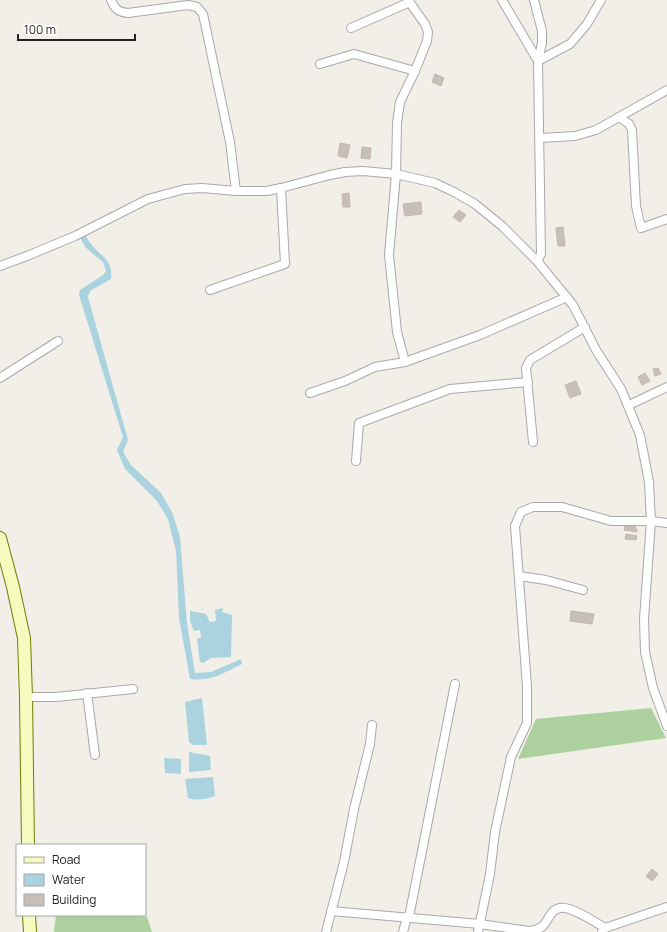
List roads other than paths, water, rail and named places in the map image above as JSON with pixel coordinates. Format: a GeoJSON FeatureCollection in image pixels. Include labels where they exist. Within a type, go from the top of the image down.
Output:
{"type":"FeatureCollection","features":[{"type":"Feature","properties":{"kind":"main road"},"geometry":{"type":"LineString","coordinates":[[0,538],[13,587],[24,638],[28,844]]}},
{"type":"Feature","properties":{"kind":"main road"},"geometry":{"type":"LineString","coordinates":[[29,916],[30,932]]}},
{"type":"Feature","properties":{"kind":"street"},"geometry":{"type":"LineString","coordinates":[[111,0],[115,8],[120,13],[188,5],[197,7],[203,14],[230,142],[236,191]]}},
{"type":"Feature","properties":{"kind":"street"},"geometry":{"type":"LineString","coordinates":[[502,0],[538,61]]}},
{"type":"Feature","properties":{"kind":"street"},"geometry":{"type":"LineString","coordinates":[[534,0],[542,31],[542,43],[538,61],[541,254],[537,261]]}},
{"type":"Feature","properties":{"kind":"street"},"geometry":{"type":"LineString","coordinates":[[538,61],[570,44],[587,24],[601,0]]}},
{"type":"Feature","properties":{"kind":"street"},"geometry":{"type":"LineString","coordinates":[[352,28],[409,1],[425,24],[428,32],[427,41],[400,102],[397,123],[396,174],[389,255],[397,332],[405,362]]}},
{"type":"Feature","properties":{"kind":"street"},"geometry":{"type":"LineString","coordinates":[[320,64],[354,54],[415,71]]}},
{"type":"Feature","properties":{"kind":"street"},"geometry":{"type":"LineString","coordinates":[[540,138],[575,136],[596,130],[667,90]]}},
{"type":"Feature","properties":{"kind":"street"},"geometry":{"type":"LineString","coordinates":[[619,117],[629,124],[632,130],[636,206],[641,228],[667,219]]}},
{"type":"Feature","properties":{"kind":"street"},"geometry":{"type":"LineString","coordinates":[[0,266],[75,236],[148,199],[185,189],[202,188],[236,191],[267,191],[316,178],[345,172],[363,171],[396,174],[435,183],[475,204],[502,226],[537,261],[567,297],[578,313],[596,350],[621,389],[629,405],[640,435],[649,482],[651,521],[644,619],[645,652],[653,688],[667,726]]}},
{"type":"Feature","properties":{"kind":"street"},"geometry":{"type":"LineString","coordinates":[[210,290],[285,264],[281,188]]}},
{"type":"Feature","properties":{"kind":"street"},"geometry":{"type":"LineString","coordinates":[[310,392],[344,381],[375,367],[405,362],[480,335],[567,297]]}},
{"type":"Feature","properties":{"kind":"street"},"geometry":{"type":"LineString","coordinates":[[533,442],[526,368],[530,360],[585,328]]}},
{"type":"Feature","properties":{"kind":"street"},"geometry":{"type":"LineString","coordinates":[[0,378],[58,341]]}},
{"type":"Feature","properties":{"kind":"street"},"geometry":{"type":"LineString","coordinates":[[356,461],[359,423],[450,389],[528,382]]}},
{"type":"Feature","properties":{"kind":"street"},"geometry":{"type":"LineString","coordinates":[[629,405],[667,387]]}},
{"type":"Feature","properties":{"kind":"street"},"geometry":{"type":"LineString","coordinates":[[478,932],[490,874],[495,832],[511,757],[527,723],[527,686],[514,526],[521,512],[533,507],[562,507],[611,521],[651,521],[667,523]]}},
{"type":"Feature","properties":{"kind":"street"},"geometry":{"type":"LineString","coordinates":[[519,576],[546,580],[584,590]]}},
{"type":"Feature","properties":{"kind":"street"},"geometry":{"type":"LineString","coordinates":[[403,932],[408,917],[455,684]]}},
{"type":"Feature","properties":{"kind":"street"},"geometry":{"type":"LineString","coordinates":[[26,697],[56,697],[133,689]]}},
{"type":"Feature","properties":{"kind":"street"},"geometry":{"type":"LineString","coordinates":[[88,693],[95,755]]}},
{"type":"Feature","properties":{"kind":"street"},"geometry":{"type":"LineString","coordinates":[[326,932],[344,862],[354,810],[370,744],[372,725]]}},
{"type":"Feature","properties":{"kind":"street"},"geometry":{"type":"LineString","coordinates":[[331,911],[480,924],[534,931],[543,927],[554,911],[561,908],[577,912],[603,930],[667,907]]}},
{"type":"Feature","properties":{"kind":"water"},"geometry":{"type":"Polygon","coordinates":[[[85,234],[90,243],[109,263],[111,272],[111,279],[90,291],[88,297],[128,440],[123,452],[131,465],[161,493],[172,512],[180,537],[187,623],[195,673],[211,672],[241,659],[242,664],[210,678],[197,680],[190,679],[179,618],[176,551],[168,519],[157,501],[125,469],[117,450],[123,437],[79,295],[80,290],[103,275],[106,271],[103,262],[85,247],[80,237],[85,234]]]}},
{"type":"Feature","properties":{"kind":"water"},"geometry":{"type":"Polygon","coordinates":[[[223,608],[222,612],[232,615],[231,657],[211,658],[203,663],[200,662],[197,639],[201,637],[200,630],[194,631],[190,621],[190,611],[206,614],[210,622],[216,621],[215,610],[223,608]]]}},
{"type":"Feature","properties":{"kind":"water"},"geometry":{"type":"Polygon","coordinates":[[[202,698],[207,745],[193,745],[189,742],[185,702],[202,698]]]}},
{"type":"Feature","properties":{"kind":"water"},"geometry":{"type":"Polygon","coordinates":[[[189,752],[210,756],[211,770],[189,772],[189,752]]]}},
{"type":"Feature","properties":{"kind":"water"},"geometry":{"type":"Polygon","coordinates":[[[164,758],[181,759],[181,774],[165,773],[164,758]]]}},
{"type":"Feature","properties":{"kind":"water"},"geometry":{"type":"Polygon","coordinates":[[[213,777],[215,796],[202,799],[188,798],[185,779],[213,777]]]}}]}
